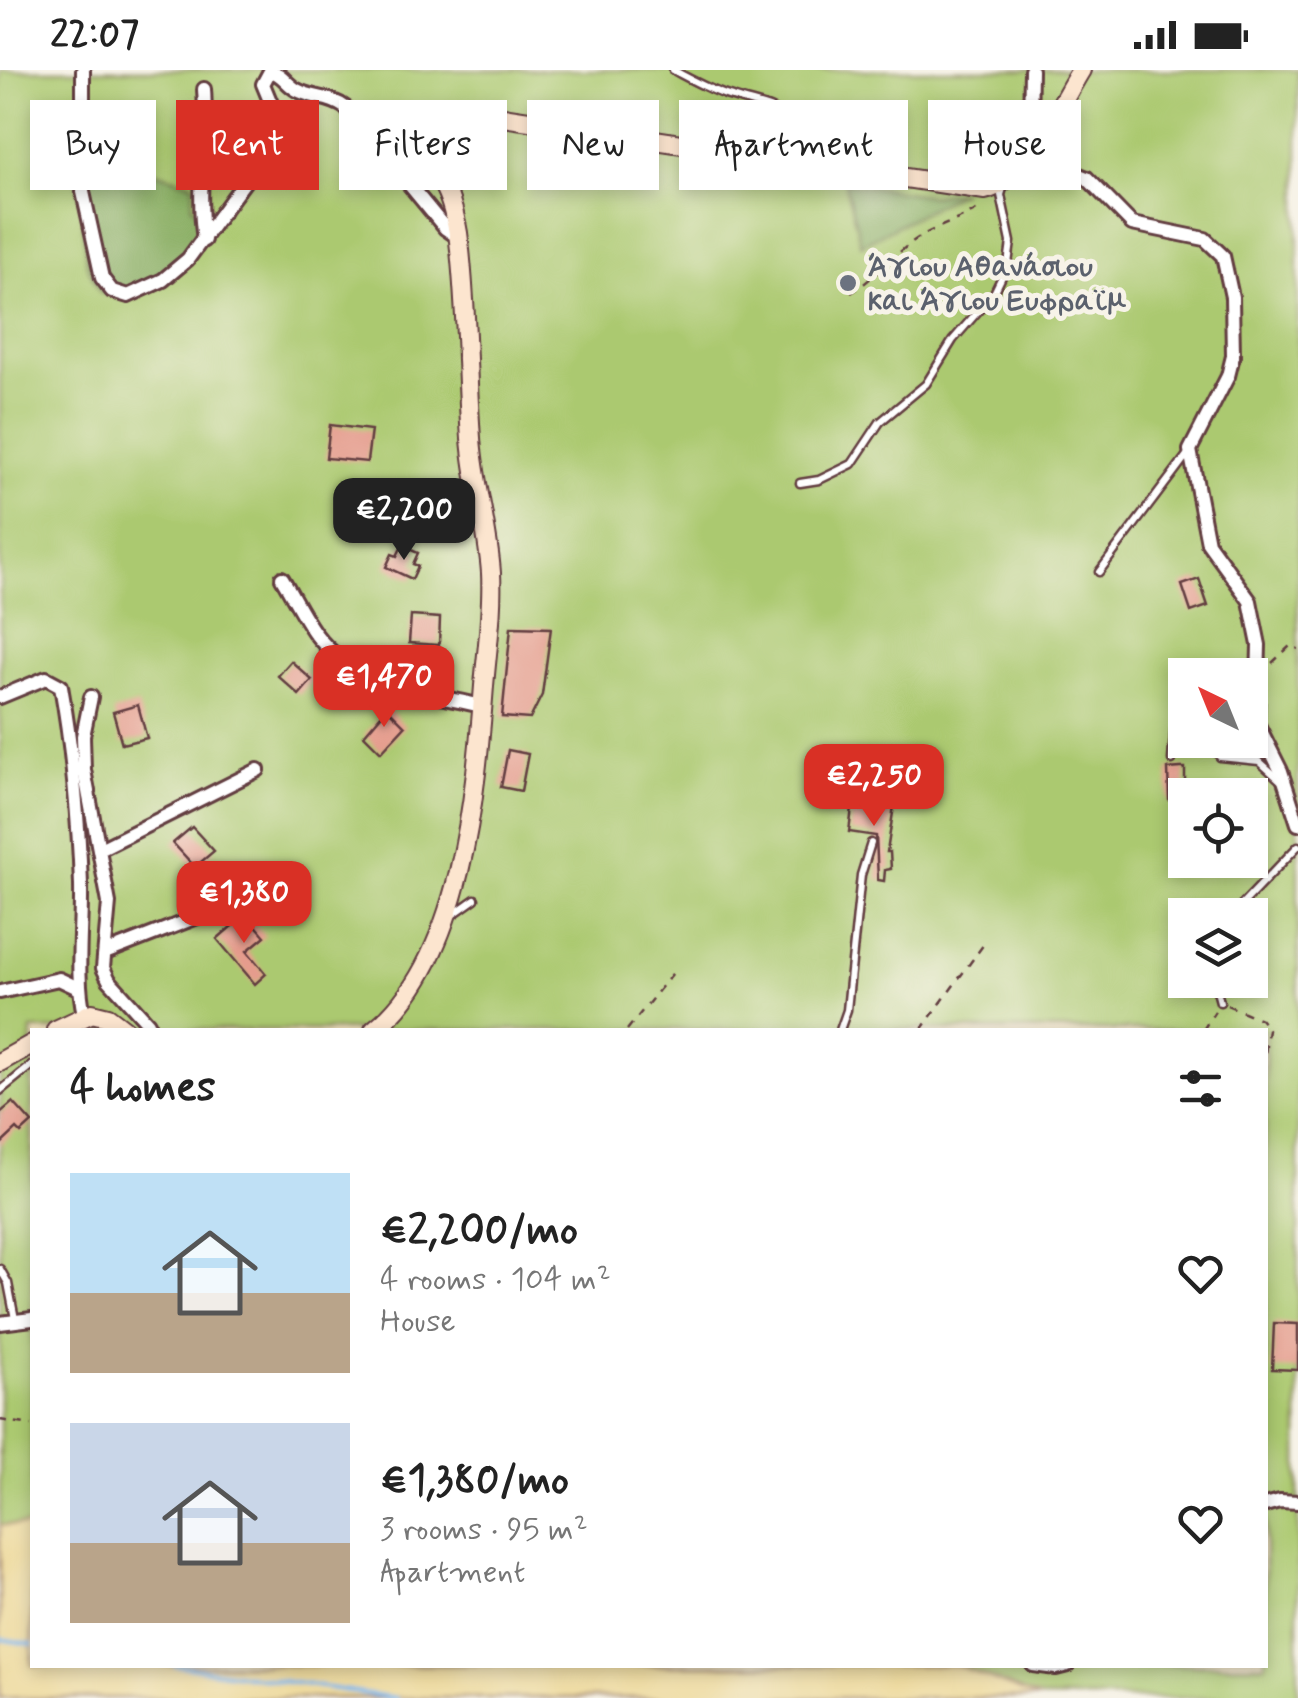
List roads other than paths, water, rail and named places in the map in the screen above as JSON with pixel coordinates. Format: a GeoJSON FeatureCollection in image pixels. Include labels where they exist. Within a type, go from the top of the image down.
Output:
{"type":"FeatureCollection","features":[{"type":"Feature","properties":{"kind":"main road"},"geometry":{"type":"LineString","coordinates":[[1062,100],[1081,70]]}},
{"type":"Feature","properties":{"kind":"main road"},"geometry":{"type":"LineString","coordinates":[[376,1028],[396,1012],[425,968],[467,843],[482,706],[490,573],[471,443],[458,237],[448,195],[410,134],[419,118],[444,108],[679,143]]}},
{"type":"Feature","properties":{"kind":"main road"},"geometry":{"type":"LineString","coordinates":[[60,1028],[92,1013],[108,1017],[122,1028]]}},
{"type":"Feature","properties":{"kind":"main road"},"geometry":{"type":"LineString","coordinates":[[0,1062],[30,1045]]}},
{"type":"Feature","properties":{"kind":"street"},"geometry":{"type":"LineString","coordinates":[[83,70],[82,181],[100,270],[106,284],[121,295],[145,290],[188,259],[272,142],[276,112],[263,84],[270,71],[278,72],[299,91],[330,98],[346,108],[445,228],[458,237]]}},
{"type":"Feature","properties":{"kind":"street"},"geometry":{"type":"LineString","coordinates":[[1030,100],[1031,70]]}},
{"type":"Feature","properties":{"kind":"street"},"geometry":{"type":"LineString","coordinates":[[204,89],[206,116],[198,192],[204,240]]}},
{"type":"Feature","properties":{"kind":"street"},"geometry":{"type":"LineString","coordinates":[[1081,178],[1087,178],[1132,224],[1206,239],[1223,256],[1232,298],[1234,356],[1228,376],[1190,450],[1208,543],[1250,601],[1259,645],[1257,723],[1286,786],[1298,824]]}},
{"type":"Feature","properties":{"kind":"street"},"geometry":{"type":"LineString","coordinates":[[282,578],[313,631],[348,667],[386,684],[482,706]]}},
{"type":"Feature","properties":{"kind":"street"},"geometry":{"type":"LineString","coordinates":[[0,696],[46,678],[61,686],[81,883],[78,988],[84,1014]]}},
{"type":"Feature","properties":{"kind":"street"},"geometry":{"type":"LineString","coordinates":[[90,698],[84,770],[109,902],[103,968],[148,1028]]}},
{"type":"Feature","properties":{"kind":"street"},"geometry":{"type":"LineString","coordinates":[[100,850],[258,770]]}},
{"type":"Feature","properties":{"kind":"street"},"geometry":{"type":"LineString","coordinates":[[104,953],[234,904]]}},
{"type":"Feature","properties":{"kind":"street"},"geometry":{"type":"LineString","coordinates":[[0,992],[60,979],[78,988]]}},
{"type":"Feature","properties":{"kind":"street"},"geometry":{"type":"LineString","coordinates":[[0,1323],[30,1319]]}},
{"type":"Feature","properties":{"kind":"street"},"geometry":{"type":"LineString","coordinates":[[1268,1504],[1298,1502]]}},
{"type":"Feature","properties":{"kind":"lane"},"geometry":{"type":"LineString","coordinates":[[673,70],[711,90],[745,100]]}},
{"type":"Feature","properties":{"kind":"lane"},"geometry":{"type":"LineString","coordinates":[[800,484],[819,480],[852,464],[880,422],[926,384],[953,340],[994,293],[1008,264],[1013,190]]}},
{"type":"Feature","properties":{"kind":"lane"},"geometry":{"type":"LineString","coordinates":[[1100,572],[1190,450]]}},
{"type":"Feature","properties":{"kind":"lane"},"geometry":{"type":"LineString","coordinates":[[1230,758],[1258,761],[1286,786]]}},
{"type":"Feature","properties":{"kind":"lane"},"geometry":{"type":"LineString","coordinates":[[841,1028],[848,1010],[861,874],[871,842]]}},
{"type":"Feature","properties":{"kind":"lane"},"geometry":{"type":"LineString","coordinates":[[1248,898],[1298,846]]}},
{"type":"Feature","properties":{"kind":"lane"},"geometry":{"type":"LineString","coordinates":[[442,922],[474,899]]}},
{"type":"Feature","properties":{"kind":"lane"},"geometry":{"type":"LineString","coordinates":[[1219,998],[1220,1002]]}},
{"type":"Feature","properties":{"kind":"lane"},"geometry":{"type":"LineString","coordinates":[[0,1090],[30,1067]]}},
{"type":"Feature","properties":{"kind":"lane"},"geometry":{"type":"LineString","coordinates":[[0,1269],[8,1283],[16,1320]]}},
{"type":"Feature","properties":{"kind":"waterway"},"geometry":{"type":"LineString","coordinates":[[0,1639],[30,1644]]}},
{"type":"Feature","properties":{"kind":"waterway"},"geometry":{"type":"LineString","coordinates":[[195,1668],[396,1698]]}},
{"type":"Feature","properties":{"kind":"place","name":"Άγιου Αθανάσιου και Άγιου Ευφραϊμ"},"geometry":{"type":"Point","coordinates":[848,283]}}]}
